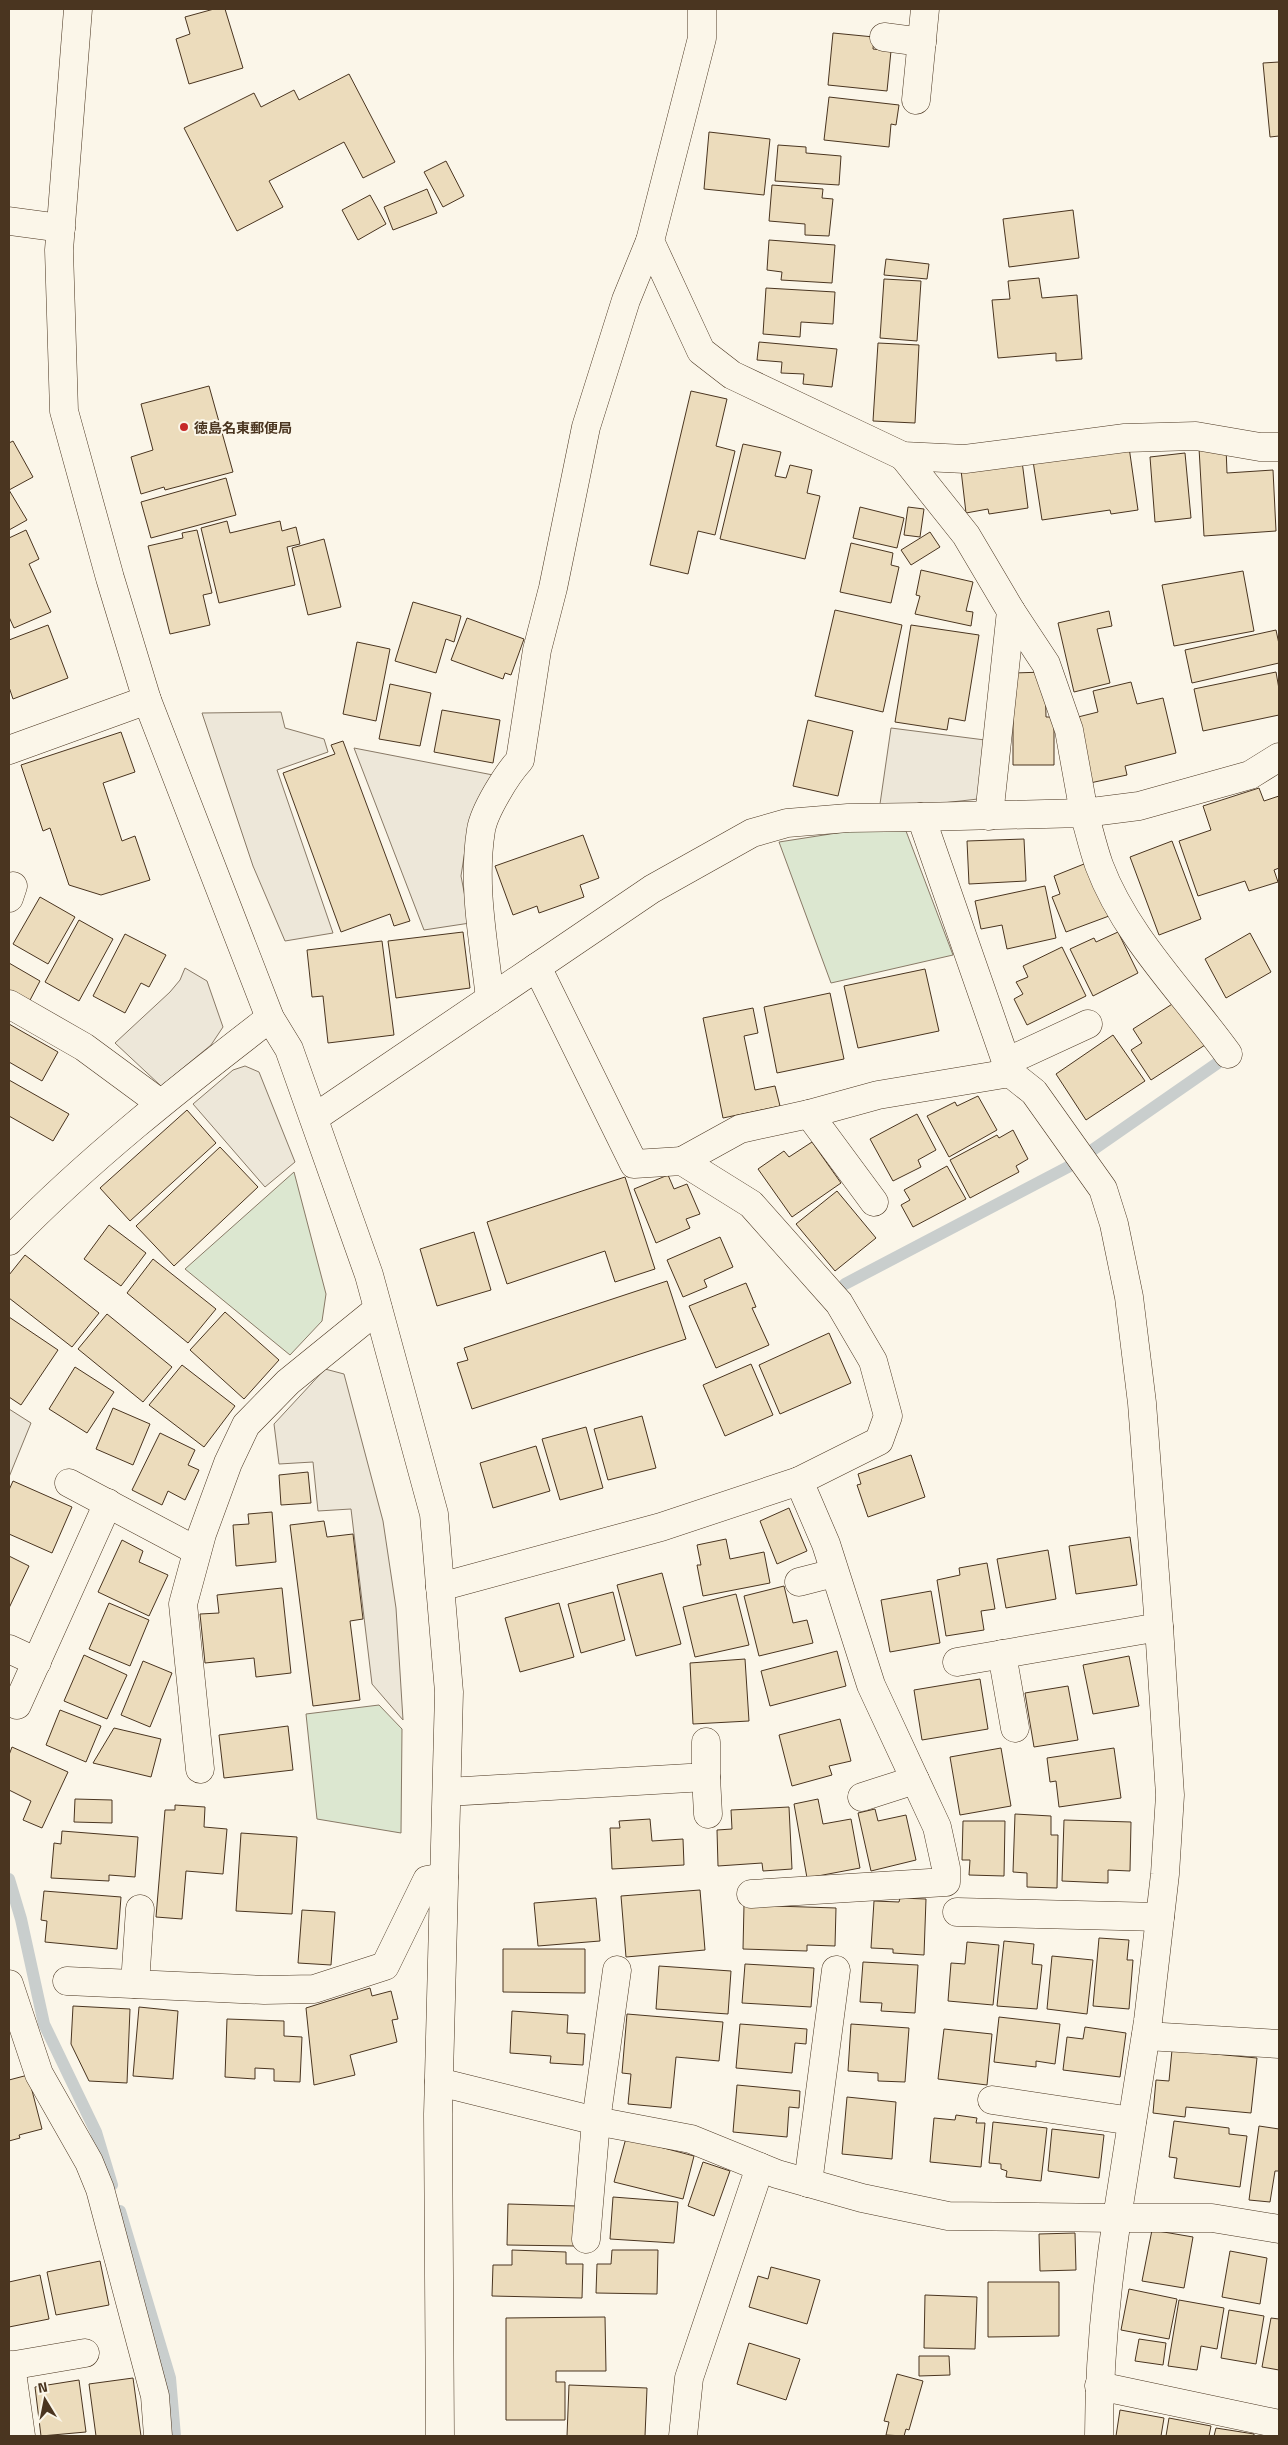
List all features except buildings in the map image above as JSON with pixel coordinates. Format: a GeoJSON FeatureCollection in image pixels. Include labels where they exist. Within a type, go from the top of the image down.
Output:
{"type":"FeatureCollection","features":[{"type":"Feature","properties":{"kind":"street"},"geometry":{"type":"LineString","coordinates":[[78,9],[61,228],[64,411],[110,578],[147,700],[270,1018],[289,1049],[369,1274],[434,1514],[450,1692],[439,2082],[440,2436]]}},
{"type":"Feature","properties":{"kind":"street"},"geometry":{"type":"LineString","coordinates":[[490,999],[477,880],[481,828],[507,773],[520,760],[537,650],[553,588],[586,428],[626,300],[650,241],[702,38],[702,9]]}},
{"type":"Feature","properties":{"kind":"street"},"geometry":{"type":"LineString","coordinates":[[916,100],[926,9]]}},
{"type":"Feature","properties":{"kind":"street"},"geometry":{"type":"LineString","coordinates":[[884,37],[922,42]]}},
{"type":"Feature","properties":{"kind":"street"},"geometry":{"type":"LineString","coordinates":[[9,221],[61,228]]}},
{"type":"Feature","properties":{"kind":"street"},"geometry":{"type":"LineString","coordinates":[[650,241],[701,351],[732,375],[903,456],[965,459],[1125,438],[1196,436],[1260,447],[1279,447]]}},
{"type":"Feature","properties":{"kind":"street"},"geometry":{"type":"LineString","coordinates":[[903,456],[966,535],[1011,612],[1046,664],[1069,730],[1084,813],[1099,865],[1120,908],[1146,950],[1228,1054]]}},
{"type":"Feature","properties":{"kind":"street"},"geometry":{"type":"LineString","coordinates":[[989,816],[1011,612]]}},
{"type":"Feature","properties":{"kind":"street"},"geometry":{"type":"LineString","coordinates":[[9,750],[147,700]]}},
{"type":"Feature","properties":{"kind":"street"},"geometry":{"type":"LineString","coordinates":[[314,1118],[652,889],[752,833],[787,823],[848,818],[921,818],[1084,813],[1139,806],[1250,775],[1279,757]]}},
{"type":"Feature","properties":{"kind":"street"},"geometry":{"type":"LineString","coordinates":[[921,818],[1008,1068],[1034,1092],[1103,1189],[1114,1224],[1129,1297],[1142,1403],[1170,1795],[1160,1917],[1146,2036],[1106,2296],[1099,2386],[1098,2436]]}},
{"type":"Feature","properties":{"kind":"street"},"geometry":{"type":"LineString","coordinates":[[536,967],[634,1164],[682,1161],[740,1129],[809,1114],[878,1095],[1008,1068],[1088,1024]]}},
{"type":"Feature","properties":{"kind":"street"},"geometry":{"type":"LineString","coordinates":[[9,1004],[84,1047],[160,1103]]}},
{"type":"Feature","properties":{"kind":"street"},"geometry":{"type":"LineString","coordinates":[[9,1241],[58,1191],[160,1103],[270,1018]]}},
{"type":"Feature","properties":{"kind":"street"},"geometry":{"type":"LineString","coordinates":[[809,1114],[874,1202]]}},
{"type":"Feature","properties":{"kind":"street"},"geometry":{"type":"LineString","coordinates":[[440,1587],[662,1527],[799,1481],[879,1441],[888,1416],[873,1361],[839,1303],[751,1204],[682,1161]]}},
{"type":"Feature","properties":{"kind":"street"},"geometry":{"type":"LineString","coordinates":[[200,1769],[183,1604],[196,1551],[228,1463],[246,1425],[288,1382],[378,1309]]}},
{"type":"Feature","properties":{"kind":"street"},"geometry":{"type":"LineString","coordinates":[[751,1894],[946,1882],[946,1868],[937,1827],[871,1685],[826,1544],[799,1481]]}},
{"type":"Feature","properties":{"kind":"street"},"geometry":{"type":"LineString","coordinates":[[69,1483],[196,1551]]}},
{"type":"Feature","properties":{"kind":"street"},"geometry":{"type":"LineString","coordinates":[[17,1705],[108,1504]]}},
{"type":"Feature","properties":{"kind":"street"},"geometry":{"type":"LineString","coordinates":[[799,1582],[834,1573]]}},
{"type":"Feature","properties":{"kind":"street"},"geometry":{"type":"LineString","coordinates":[[957,1662],[1159,1627]]}},
{"type":"Feature","properties":{"kind":"street"},"geometry":{"type":"LineString","coordinates":[[9,1649],[36,1662]]}},
{"type":"Feature","properties":{"kind":"street"},"geometry":{"type":"LineString","coordinates":[[1002,1654],[1015,1728]]}},
{"type":"Feature","properties":{"kind":"street"},"geometry":{"type":"LineString","coordinates":[[706,1742],[708,1814]]}},
{"type":"Feature","properties":{"kind":"street"},"geometry":{"type":"LineString","coordinates":[[447,1792],[706,1777]]}},
{"type":"Feature","properties":{"kind":"street"},"geometry":{"type":"LineString","coordinates":[[862,1797],[915,1780]]}},
{"type":"Feature","properties":{"kind":"street"},"geometry":{"type":"LineString","coordinates":[[66,1981],[264,1990],[314,1989],[385,1966],[427,1880],[444,1877]]}},
{"type":"Feature","properties":{"kind":"street"},"geometry":{"type":"LineString","coordinates":[[135,1984],[140,1909]]}},
{"type":"Feature","properties":{"kind":"street"},"geometry":{"type":"LineString","coordinates":[[957,1912],[1160,1917]]}},
{"type":"Feature","properties":{"kind":"street"},"geometry":{"type":"LineString","coordinates":[[586,2239],[596,2121],[617,1970]]}},
{"type":"Feature","properties":{"kind":"street"},"geometry":{"type":"LineString","coordinates":[[808,2183],[836,1970]]}},
{"type":"Feature","properties":{"kind":"street"},"geometry":{"type":"LineString","coordinates":[[9,1984],[39,2074],[89,2162],[100,2189],[155,2396],[158,2436]]}},
{"type":"Feature","properties":{"kind":"street"},"geometry":{"type":"LineString","coordinates":[[1146,2036],[1279,2044]]}},
{"type":"Feature","properties":{"kind":"street"},"geometry":{"type":"LineString","coordinates":[[439,2082],[596,2121],[691,2139],[760,2167],[808,2183],[862,2198],[948,2216],[1212,2218],[1279,2229]]}},
{"type":"Feature","properties":{"kind":"street"},"geometry":{"type":"LineString","coordinates":[[992,2100],[1132,2121]]}},
{"type":"Feature","properties":{"kind":"street"},"geometry":{"type":"LineString","coordinates":[[683,2436],[688,2378],[760,2167]]}},
{"type":"Feature","properties":{"kind":"street"},"geometry":{"type":"LineString","coordinates":[[21,2436],[10,2365],[85,2353]]}},
{"type":"Feature","properties":{"kind":"street"},"geometry":{"type":"LineString","coordinates":[[1099,2386],[1279,2424]]}},
{"type":"Feature","properties":{"kind":"green space"},"geometry":{"type":"Polygon","coordinates":[[[869,828],[906,831],[953,955],[831,983],[779,842],[869,828]]]}},
{"type":"Feature","properties":{"kind":"green space"},"geometry":{"type":"Polygon","coordinates":[[[294,1172],[326,1294],[322,1321],[290,1355],[185,1269],[294,1172]]]}},
{"type":"Feature","properties":{"kind":"green space"},"geometry":{"type":"Polygon","coordinates":[[[379,1705],[402,1729],[401,1833],[317,1819],[306,1714],[379,1705]]]}},
{"type":"Feature","properties":{"kind":"shaded area"},"geometry":{"type":"Polygon","coordinates":[[[281,712],[285,728],[324,739],[328,752],[277,770],[333,933],[285,941],[253,866],[202,713],[281,712]]]}},
{"type":"Feature","properties":{"kind":"shaded area"},"geometry":{"type":"Polygon","coordinates":[[[891,728],[985,740],[978,799],[916,806],[880,804],[891,728]]]}},
{"type":"Feature","properties":{"kind":"shaded area"},"geometry":{"type":"Polygon","coordinates":[[[354,748],[493,775],[470,818],[461,876],[470,923],[424,930],[354,748]]]}},
{"type":"Feature","properties":{"kind":"shaded area"},"geometry":{"type":"Polygon","coordinates":[[[185,968],[207,981],[223,1027],[211,1045],[161,1086],[115,1043],[170,992],[180,980],[185,968]]]}},
{"type":"Feature","properties":{"kind":"shaded area"},"geometry":{"type":"Polygon","coordinates":[[[245,1066],[259,1072],[295,1162],[265,1187],[193,1104],[233,1070],[245,1066]]]}},
{"type":"Feature","properties":{"kind":"shaded area"},"geometry":{"type":"Polygon","coordinates":[[[325,1369],[344,1374],[383,1521],[396,1608],[403,1720],[372,1684],[351,1509],[318,1511],[313,1462],[279,1464],[274,1424],[325,1369]]]}},
{"type":"Feature","properties":{"kind":"shaded area"},"geometry":{"type":"Polygon","coordinates":[[[9,1409],[31,1423],[9,1477],[9,1409]]]}},
{"type":"Feature","properties":{"kind":"waterway"},"geometry":{"type":"LineString","coordinates":[[845,1284],[1068,1167],[1222,1060]]}},
{"type":"Feature","properties":{"kind":"waterway"},"geometry":{"type":"LineString","coordinates":[[9,1879],[21,1919],[44,2024],[96,2132],[112,2185]]}},
{"type":"Feature","properties":{"kind":"waterway"},"geometry":{"type":"LineString","coordinates":[[120,2211],[170,2378],[175,2436]]}},
{"type":"Feature","properties":{"kind":"place","name":"徳島名東郵便局"},"geometry":{"type":"Point","coordinates":[184,427]}}]}
